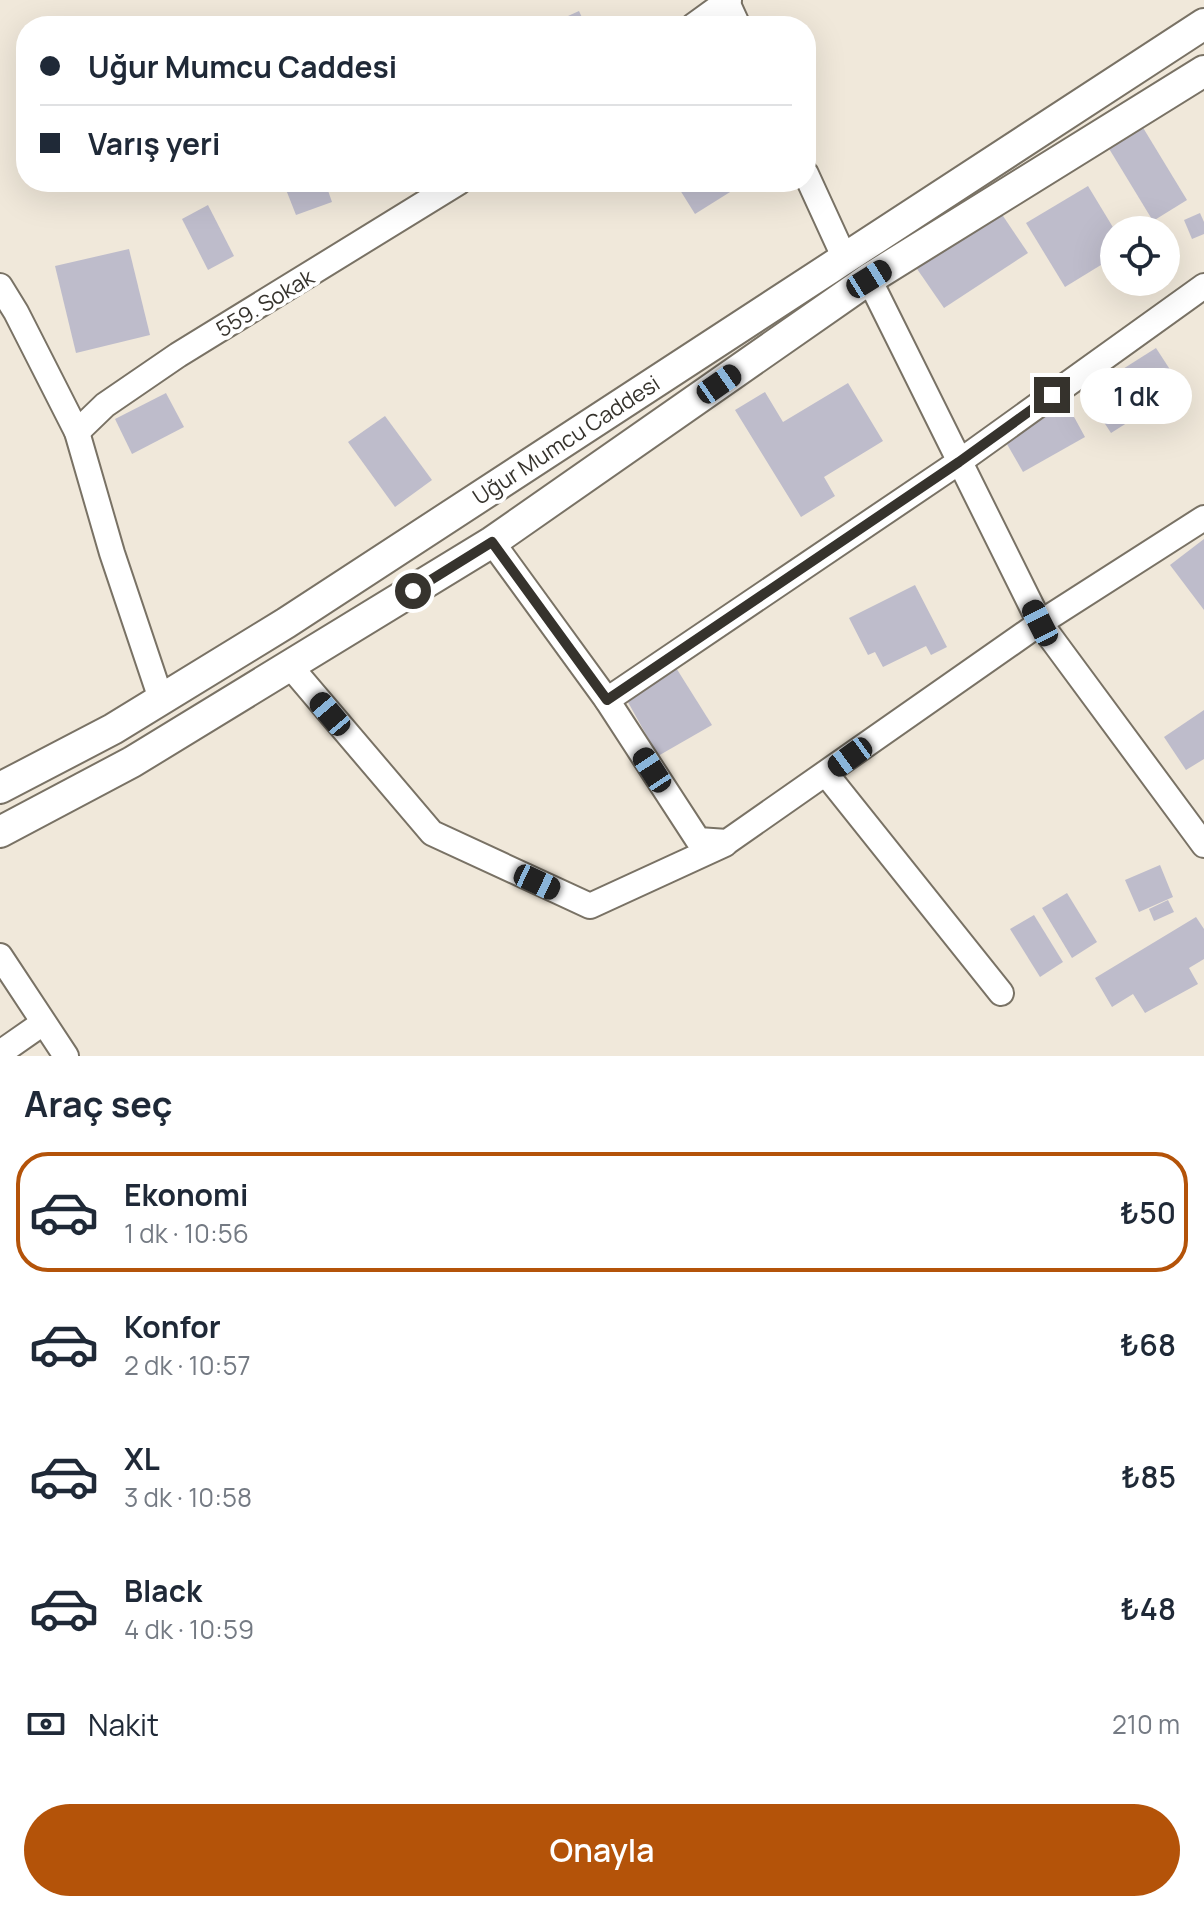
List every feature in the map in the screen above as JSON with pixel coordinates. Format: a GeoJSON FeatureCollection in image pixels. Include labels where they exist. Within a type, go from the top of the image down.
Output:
{"type":"FeatureCollection","features":[{"type":"Feature","properties":{"kind":"street"},"geometry":{"type":"LineString","coordinates":[[707,16],[728,1]]}},
{"type":"Feature","properties":{"kind":"street","name":"Uğur Mumcu Caddesi"},"geometry":{"type":"LineString","coordinates":[[0,788],[113,729],[299,614],[1204,24]]}},
{"type":"Feature","properties":{"kind":"street","name":"Uğur Mumcu Caddesi"},"geometry":{"type":"LineString","coordinates":[[0,832],[132,762],[492,542],[869,279],[1204,71]]}},
{"type":"Feature","properties":{"kind":"street","name":"559. Sokak"},"geometry":{"type":"LineString","coordinates":[[77,432],[105,405],[178,355],[443,192]]}},
{"type":"Feature","properties":{"kind":"street"},"geometry":{"type":"LineString","coordinates":[[814,192],[845,259]]}},
{"type":"Feature","properties":{"kind":"street"},"geometry":{"type":"LineString","coordinates":[[869,279],[1040,623],[1204,845]]}},
{"type":"Feature","properties":{"kind":"street"},"geometry":{"type":"LineString","coordinates":[[0,286],[77,432],[112,553],[161,699]]}},
{"type":"Feature","properties":{"kind":"street"},"geometry":{"type":"LineString","coordinates":[[607,700],[959,462],[1204,286]]}},
{"type":"Feature","properties":{"kind":"street"},"geometry":{"type":"LineString","coordinates":[[290,666],[432,833],[590,906],[727,842],[1040,623],[1204,518]]}},
{"type":"Feature","properties":{"kind":"street"},"geometry":{"type":"LineString","coordinates":[[492,542],[607,700],[698,840],[727,842]]}},
{"type":"Feature","properties":{"kind":"street"},"geometry":{"type":"LineString","coordinates":[[826,774],[1001,993]]}},
{"type":"Feature","properties":{"kind":"street"},"geometry":{"type":"LineString","coordinates":[[0,956],[66,1056]]}},
{"type":"Feature","properties":{"kind":"street"},"geometry":{"type":"LineString","coordinates":[[0,1053],[43,1023]]}},
{"type":"Feature","properties":{"kind":"building"},"geometry":{"type":"Polygon","coordinates":[[[1142,126],[1187,200],[1161,216],[1150,216],[1108,147],[1142,126]]]}},
{"type":"Feature","properties":{"kind":"building"},"geometry":{"type":"Polygon","coordinates":[[[1088,186],[1106,216],[1100,216],[1100,266],[1065,287],[1026,223],[1088,186]]]}},
{"type":"Feature","properties":{"kind":"building"},"geometry":{"type":"Polygon","coordinates":[[[287,192],[328,192],[332,202],[296,215],[287,192]]]}},
{"type":"Feature","properties":{"kind":"building"},"geometry":{"type":"Polygon","coordinates":[[[681,192],[730,192],[695,214],[681,192]]]}},
{"type":"Feature","properties":{"kind":"building"},"geometry":{"type":"Polygon","coordinates":[[[208,205],[234,256],[208,270],[182,219],[208,205]]]}},
{"type":"Feature","properties":{"kind":"building"},"geometry":{"type":"Polygon","coordinates":[[[999,210],[1028,253],[944,308],[915,266],[999,210]]]}},
{"type":"Feature","properties":{"kind":"building"},"geometry":{"type":"Polygon","coordinates":[[[1200,213],[1204,234],[1192,239],[1184,220],[1200,213]]]}},
{"type":"Feature","properties":{"kind":"building"},"geometry":{"type":"Polygon","coordinates":[[[129,249],[150,335],[76,353],[55,266],[129,249]]]}},
{"type":"Feature","properties":{"kind":"building"},"geometry":{"type":"Polygon","coordinates":[[[1156,348],[1182,388],[1111,433],[1085,393],[1156,348]]]}},
{"type":"Feature","properties":{"kind":"building"},"geometry":{"type":"Polygon","coordinates":[[[848,383],[883,441],[824,477],[835,496],[801,517],[735,410],[765,392],[783,422],[848,383]]]}},
{"type":"Feature","properties":{"kind":"building"},"geometry":{"type":"Polygon","coordinates":[[[166,393],[184,427],[132,454],[115,419],[166,393]]]}},
{"type":"Feature","properties":{"kind":"building"},"geometry":{"type":"Polygon","coordinates":[[[1067,404],[1085,437],[1023,472],[1004,439],[1067,404]]]}},
{"type":"Feature","properties":{"kind":"building"},"geometry":{"type":"Polygon","coordinates":[[[385,416],[432,480],[395,507],[348,442],[385,416]]]}},
{"type":"Feature","properties":{"kind":"building"},"geometry":{"type":"Polygon","coordinates":[[[1204,539],[1204,610],[1170,565],[1204,539]]]}},
{"type":"Feature","properties":{"kind":"building"},"geometry":{"type":"Polygon","coordinates":[[[915,585],[947,647],[931,655],[926,646],[883,667],[875,652],[868,655],[849,618],[915,585]]]}},
{"type":"Feature","properties":{"kind":"building"},"geometry":{"type":"Polygon","coordinates":[[[673,663],[712,725],[658,756],[624,695],[673,663]]]}},
{"type":"Feature","properties":{"kind":"building"},"geometry":{"type":"Polygon","coordinates":[[[1204,710],[1204,759],[1186,770],[1164,737],[1204,710]]]}},
{"type":"Feature","properties":{"kind":"building"},"geometry":{"type":"Polygon","coordinates":[[[1160,865],[1173,897],[1139,912],[1125,880],[1160,865]]]}},
{"type":"Feature","properties":{"kind":"building"},"geometry":{"type":"Polygon","coordinates":[[[1067,893],[1097,942],[1072,958],[1042,908],[1067,893]]]}},
{"type":"Feature","properties":{"kind":"building"},"geometry":{"type":"Polygon","coordinates":[[[1168,900],[1174,912],[1154,921],[1149,909],[1168,900]]]}},
{"type":"Feature","properties":{"kind":"building"},"geometry":{"type":"Polygon","coordinates":[[[1034,915],[1063,962],[1040,977],[1010,929],[1034,915]]]}},
{"type":"Feature","properties":{"kind":"building"},"geometry":{"type":"Polygon","coordinates":[[[1196,917],[1204,929],[1204,959],[1189,968],[1198,984],[1145,1013],[1133,994],[1112,1007],[1095,978],[1196,917]]]}},
{"type":"Feature","properties":{"kind":"route"},"geometry":{"type":"LineString","coordinates":[[413,591],[492,542],[607,700],[959,462],[1052,395]]}}]}
